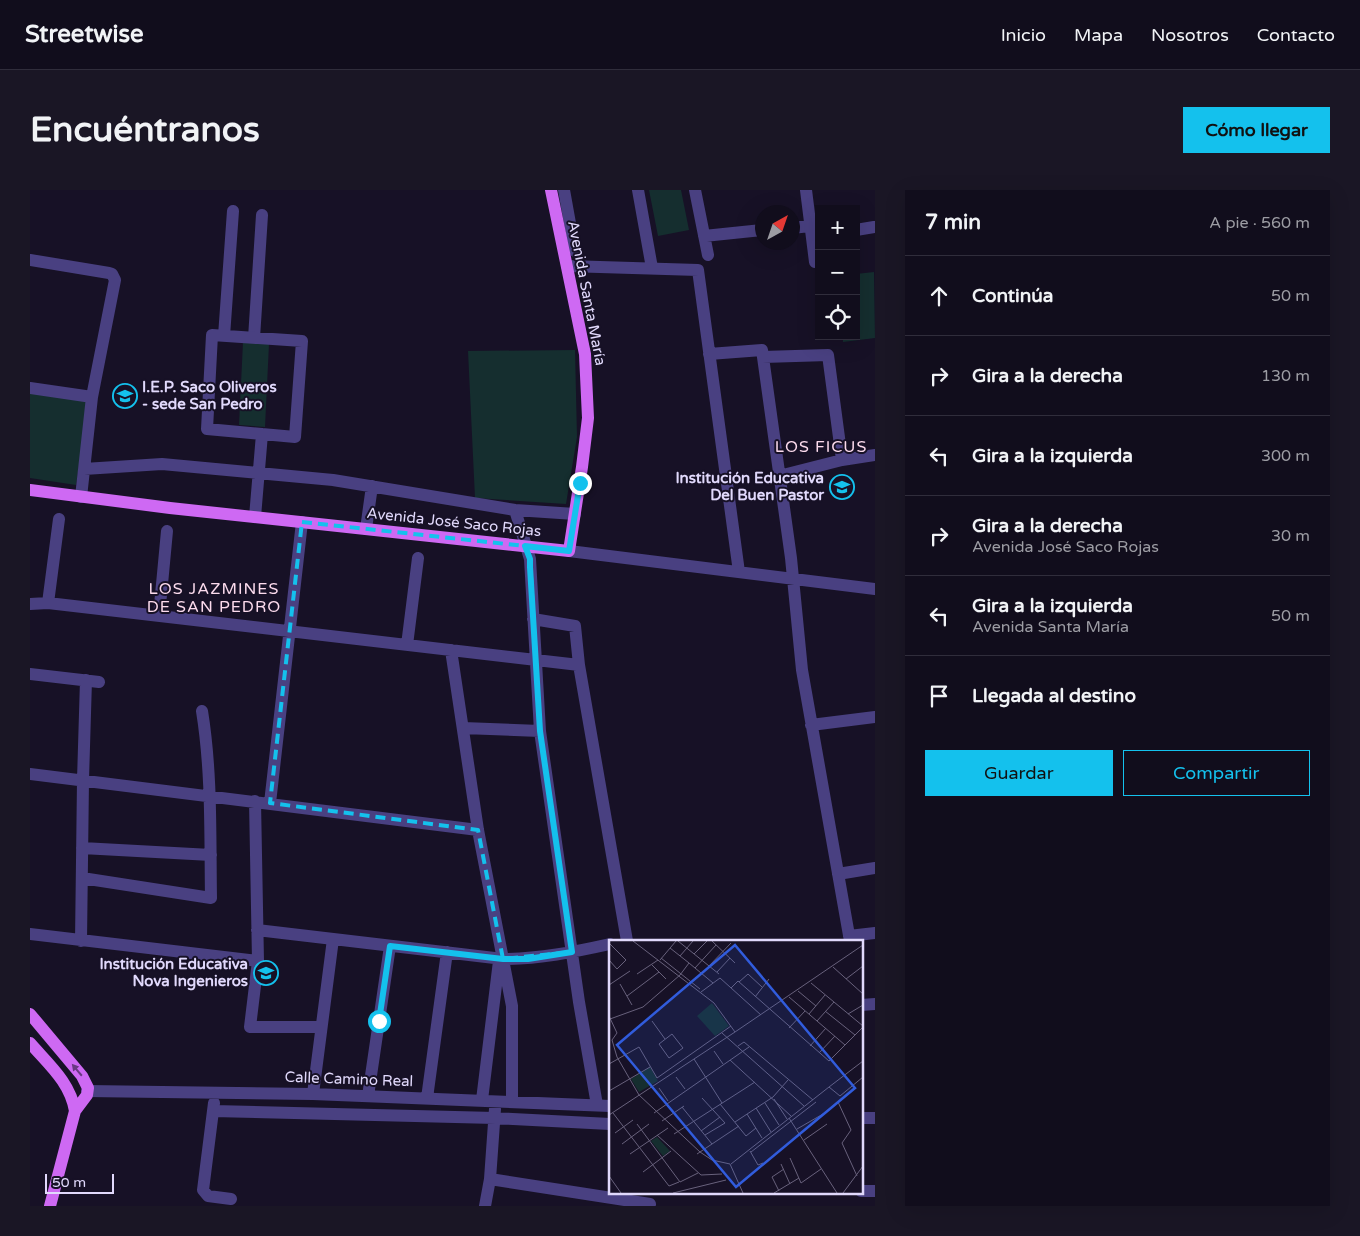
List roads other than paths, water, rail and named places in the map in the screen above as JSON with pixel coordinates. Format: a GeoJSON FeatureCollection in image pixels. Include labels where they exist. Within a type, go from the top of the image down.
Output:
{"type":"FeatureCollection","features":[{"type":"Feature","properties":{"kind":"main road","name":"Avenida Santa María"},"geometry":{"type":"LineString","coordinates":[[551,190],[585,354],[588,418],[569,551]]}},
{"type":"Feature","properties":{"kind":"main road","name":"Avenida José Saco Rojas"},"geometry":{"type":"LineString","coordinates":[[30,490],[255,517],[569,551]]}},
{"type":"Feature","properties":{"kind":"main road"},"geometry":{"type":"LineString","coordinates":[[30,1014],[82,1076],[86,1083],[87,1091],[83,1102],[75,1111],[50,1206]]}},
{"type":"Feature","properties":{"kind":"main road"},"geometry":{"type":"LineString","coordinates":[[30,1043],[70,1090],[75,1111]]}},
{"type":"Feature","properties":{"kind":"street"},"geometry":{"type":"LineString","coordinates":[[564,190],[575,251]]}},
{"type":"Feature","properties":{"kind":"street"},"geometry":{"type":"LineString","coordinates":[[638,190],[652,268]]}},
{"type":"Feature","properties":{"kind":"street"},"geometry":{"type":"LineString","coordinates":[[695,190],[708,255]]}},
{"type":"Feature","properties":{"kind":"street"},"geometry":{"type":"LineString","coordinates":[[806,190],[814,232],[815,262]]}},
{"type":"Feature","properties":{"kind":"street"},"geometry":{"type":"LineString","coordinates":[[224,336],[233,211]]}},
{"type":"Feature","properties":{"kind":"street"},"geometry":{"type":"LineString","coordinates":[[254,338],[262,215]]}},
{"type":"Feature","properties":{"kind":"street"},"geometry":{"type":"LineString","coordinates":[[860,229],[874,227]]}},
{"type":"Feature","properties":{"kind":"street"},"geometry":{"type":"LineString","coordinates":[[800,229],[814,232]]}},
{"type":"Feature","properties":{"kind":"street"},"geometry":{"type":"LineString","coordinates":[[704,236],[755,231]]}},
{"type":"Feature","properties":{"kind":"street"},"geometry":{"type":"LineString","coordinates":[[30,260],[109,273],[114,277],[115,284],[92,397],[81,497]]}},
{"type":"Feature","properties":{"kind":"street"},"geometry":{"type":"LineString","coordinates":[[567,266],[698,270],[739,572]]}},
{"type":"Feature","properties":{"kind":"street"},"geometry":{"type":"LineString","coordinates":[[212,336],[224,336],[302,341],[295,437],[207,429],[212,336]]}},
{"type":"Feature","properties":{"kind":"street"},"geometry":{"type":"LineString","coordinates":[[709,354],[762,350],[793,578],[802,670],[849,938],[875,933]]}},
{"type":"Feature","properties":{"kind":"street"},"geometry":{"type":"LineString","coordinates":[[763,357],[828,354],[842,460]]}},
{"type":"Feature","properties":{"kind":"street"},"geometry":{"type":"LineString","coordinates":[[30,388],[92,397]]}},
{"type":"Feature","properties":{"kind":"street"},"geometry":{"type":"LineString","coordinates":[[255,517],[262,434]]}},
{"type":"Feature","properties":{"kind":"street"},"geometry":{"type":"LineString","coordinates":[[779,476],[842,460],[875,455]]}},
{"type":"Feature","properties":{"kind":"street"},"geometry":{"type":"LineString","coordinates":[[84,469],[162,464],[333,480],[515,510],[575,514]]}},
{"type":"Feature","properties":{"kind":"street"},"geometry":{"type":"LineString","coordinates":[[366,529],[372,486]]}},
{"type":"Feature","properties":{"kind":"street"},"geometry":{"type":"LineString","coordinates":[[515,510],[530,559],[540,731],[572,952],[604,1106]]}},
{"type":"Feature","properties":{"kind":"street"},"geometry":{"type":"LineString","coordinates":[[48,603],[59,519]]}},
{"type":"Feature","properties":{"kind":"street"},"geometry":{"type":"LineString","coordinates":[[270,803],[302,522]]}},
{"type":"Feature","properties":{"kind":"street"},"geometry":{"type":"LineString","coordinates":[[159,616],[168,532]]}},
{"type":"Feature","properties":{"kind":"street","name":"Avenida José Saco Rojas"},"geometry":{"type":"LineString","coordinates":[[569,551],[875,588]]}},
{"type":"Feature","properties":{"kind":"street"},"geometry":{"type":"LineString","coordinates":[[407,645],[418,558]]}},
{"type":"Feature","properties":{"kind":"street"},"geometry":{"type":"LineString","coordinates":[[30,604],[48,603],[579,664]]}},
{"type":"Feature","properties":{"kind":"street"},"geometry":{"type":"LineString","coordinates":[[533,619],[575,626],[579,664],[625,940]]}},
{"type":"Feature","properties":{"kind":"street"},"geometry":{"type":"LineString","coordinates":[[451,650],[478,830],[501,959],[512,1006],[512,1101]]}},
{"type":"Feature","properties":{"kind":"street"},"geometry":{"type":"LineString","coordinates":[[30,674],[93,681],[83,780],[81,940]]}},
{"type":"Feature","properties":{"kind":"street"},"geometry":{"type":"LineString","coordinates":[[82,878],[211,898],[210,796],[207,740],[202,711]]}},
{"type":"Feature","properties":{"kind":"street"},"geometry":{"type":"LineString","coordinates":[[811,724],[875,717]]}},
{"type":"Feature","properties":{"kind":"street"},"geometry":{"type":"LineString","coordinates":[[463,728],[540,731]]}},
{"type":"Feature","properties":{"kind":"street"},"geometry":{"type":"LineString","coordinates":[[30,774],[478,830]]}},
{"type":"Feature","properties":{"kind":"street"},"geometry":{"type":"LineString","coordinates":[[255,802],[258,961],[250,1027],[321,1027]]}},
{"type":"Feature","properties":{"kind":"street"},"geometry":{"type":"LineString","coordinates":[[82,848],[210,855]]}},
{"type":"Feature","properties":{"kind":"street"},"geometry":{"type":"LineString","coordinates":[[838,874],[875,868]]}},
{"type":"Feature","properties":{"kind":"street"},"geometry":{"type":"LineString","coordinates":[[257,930],[501,959],[528,959],[609,944]]}},
{"type":"Feature","properties":{"kind":"street"},"geometry":{"type":"LineString","coordinates":[[30,934],[258,961]]}},
{"type":"Feature","properties":{"kind":"street"},"geometry":{"type":"LineString","coordinates":[[312,1094],[333,939]]}},
{"type":"Feature","properties":{"kind":"street"},"geometry":{"type":"LineString","coordinates":[[368,1096],[390,946]]}},
{"type":"Feature","properties":{"kind":"street"},"geometry":{"type":"LineString","coordinates":[[427,1098],[447,952]]}},
{"type":"Feature","properties":{"kind":"street"},"geometry":{"type":"LineString","coordinates":[[482,1100],[501,959]]}},
{"type":"Feature","properties":{"kind":"street"},"geometry":{"type":"LineString","coordinates":[[862,1005],[875,1004]]}},
{"type":"Feature","properties":{"kind":"street","name":"Calle Camino Real"},"geometry":{"type":"LineString","coordinates":[[87,1091],[312,1094],[604,1106]]}},
{"type":"Feature","properties":{"kind":"street"},"geometry":{"type":"LineString","coordinates":[[215,1093],[203,1190],[208,1196],[231,1199]]}},
{"type":"Feature","properties":{"kind":"street"},"geometry":{"type":"LineString","coordinates":[[297,1094],[298,1113]]}},
{"type":"Feature","properties":{"kind":"street"},"geometry":{"type":"LineString","coordinates":[[408,1116],[409,1097]]}},
{"type":"Feature","properties":{"kind":"street"},"geometry":{"type":"LineString","coordinates":[[485,1206],[490,1179],[496,1101]]}},
{"type":"Feature","properties":{"kind":"street"},"geometry":{"type":"LineString","coordinates":[[213,1111],[495,1118],[609,1124]]}},
{"type":"Feature","properties":{"kind":"street"},"geometry":{"type":"LineString","coordinates":[[862,1118],[875,1118]]}},
{"type":"Feature","properties":{"kind":"street"},"geometry":{"type":"LineString","coordinates":[[490,1179],[650,1204]]}},
{"type":"Feature","properties":{"kind":"street"},"geometry":{"type":"LineString","coordinates":[[862,1191],[875,1191]]}},
{"type":"Feature","properties":{"kind":"place","name":"I.E.P. Saco Oliveros - sede San Pedro"},"geometry":{"type":"Point","coordinates":[125,396]}},
{"type":"Feature","properties":{"kind":"place","name":"Institución Educativa Del Buen Pastor"},"geometry":{"type":"Point","coordinates":[842,487]}},
{"type":"Feature","properties":{"kind":"place","name":"Institución Educativa Nova Ingenieros"},"geometry":{"type":"Point","coordinates":[266,973]}},
{"type":"Feature","properties":{"kind":"district","name":"LOS FICUS"},"geometry":{"type":"Point","coordinates":[821,446]}},
{"type":"Feature","properties":{"kind":"district","name":"LOS JAZMINES DE SAN PEDRO"},"geometry":{"type":"Point","coordinates":[214,597]}}]}
